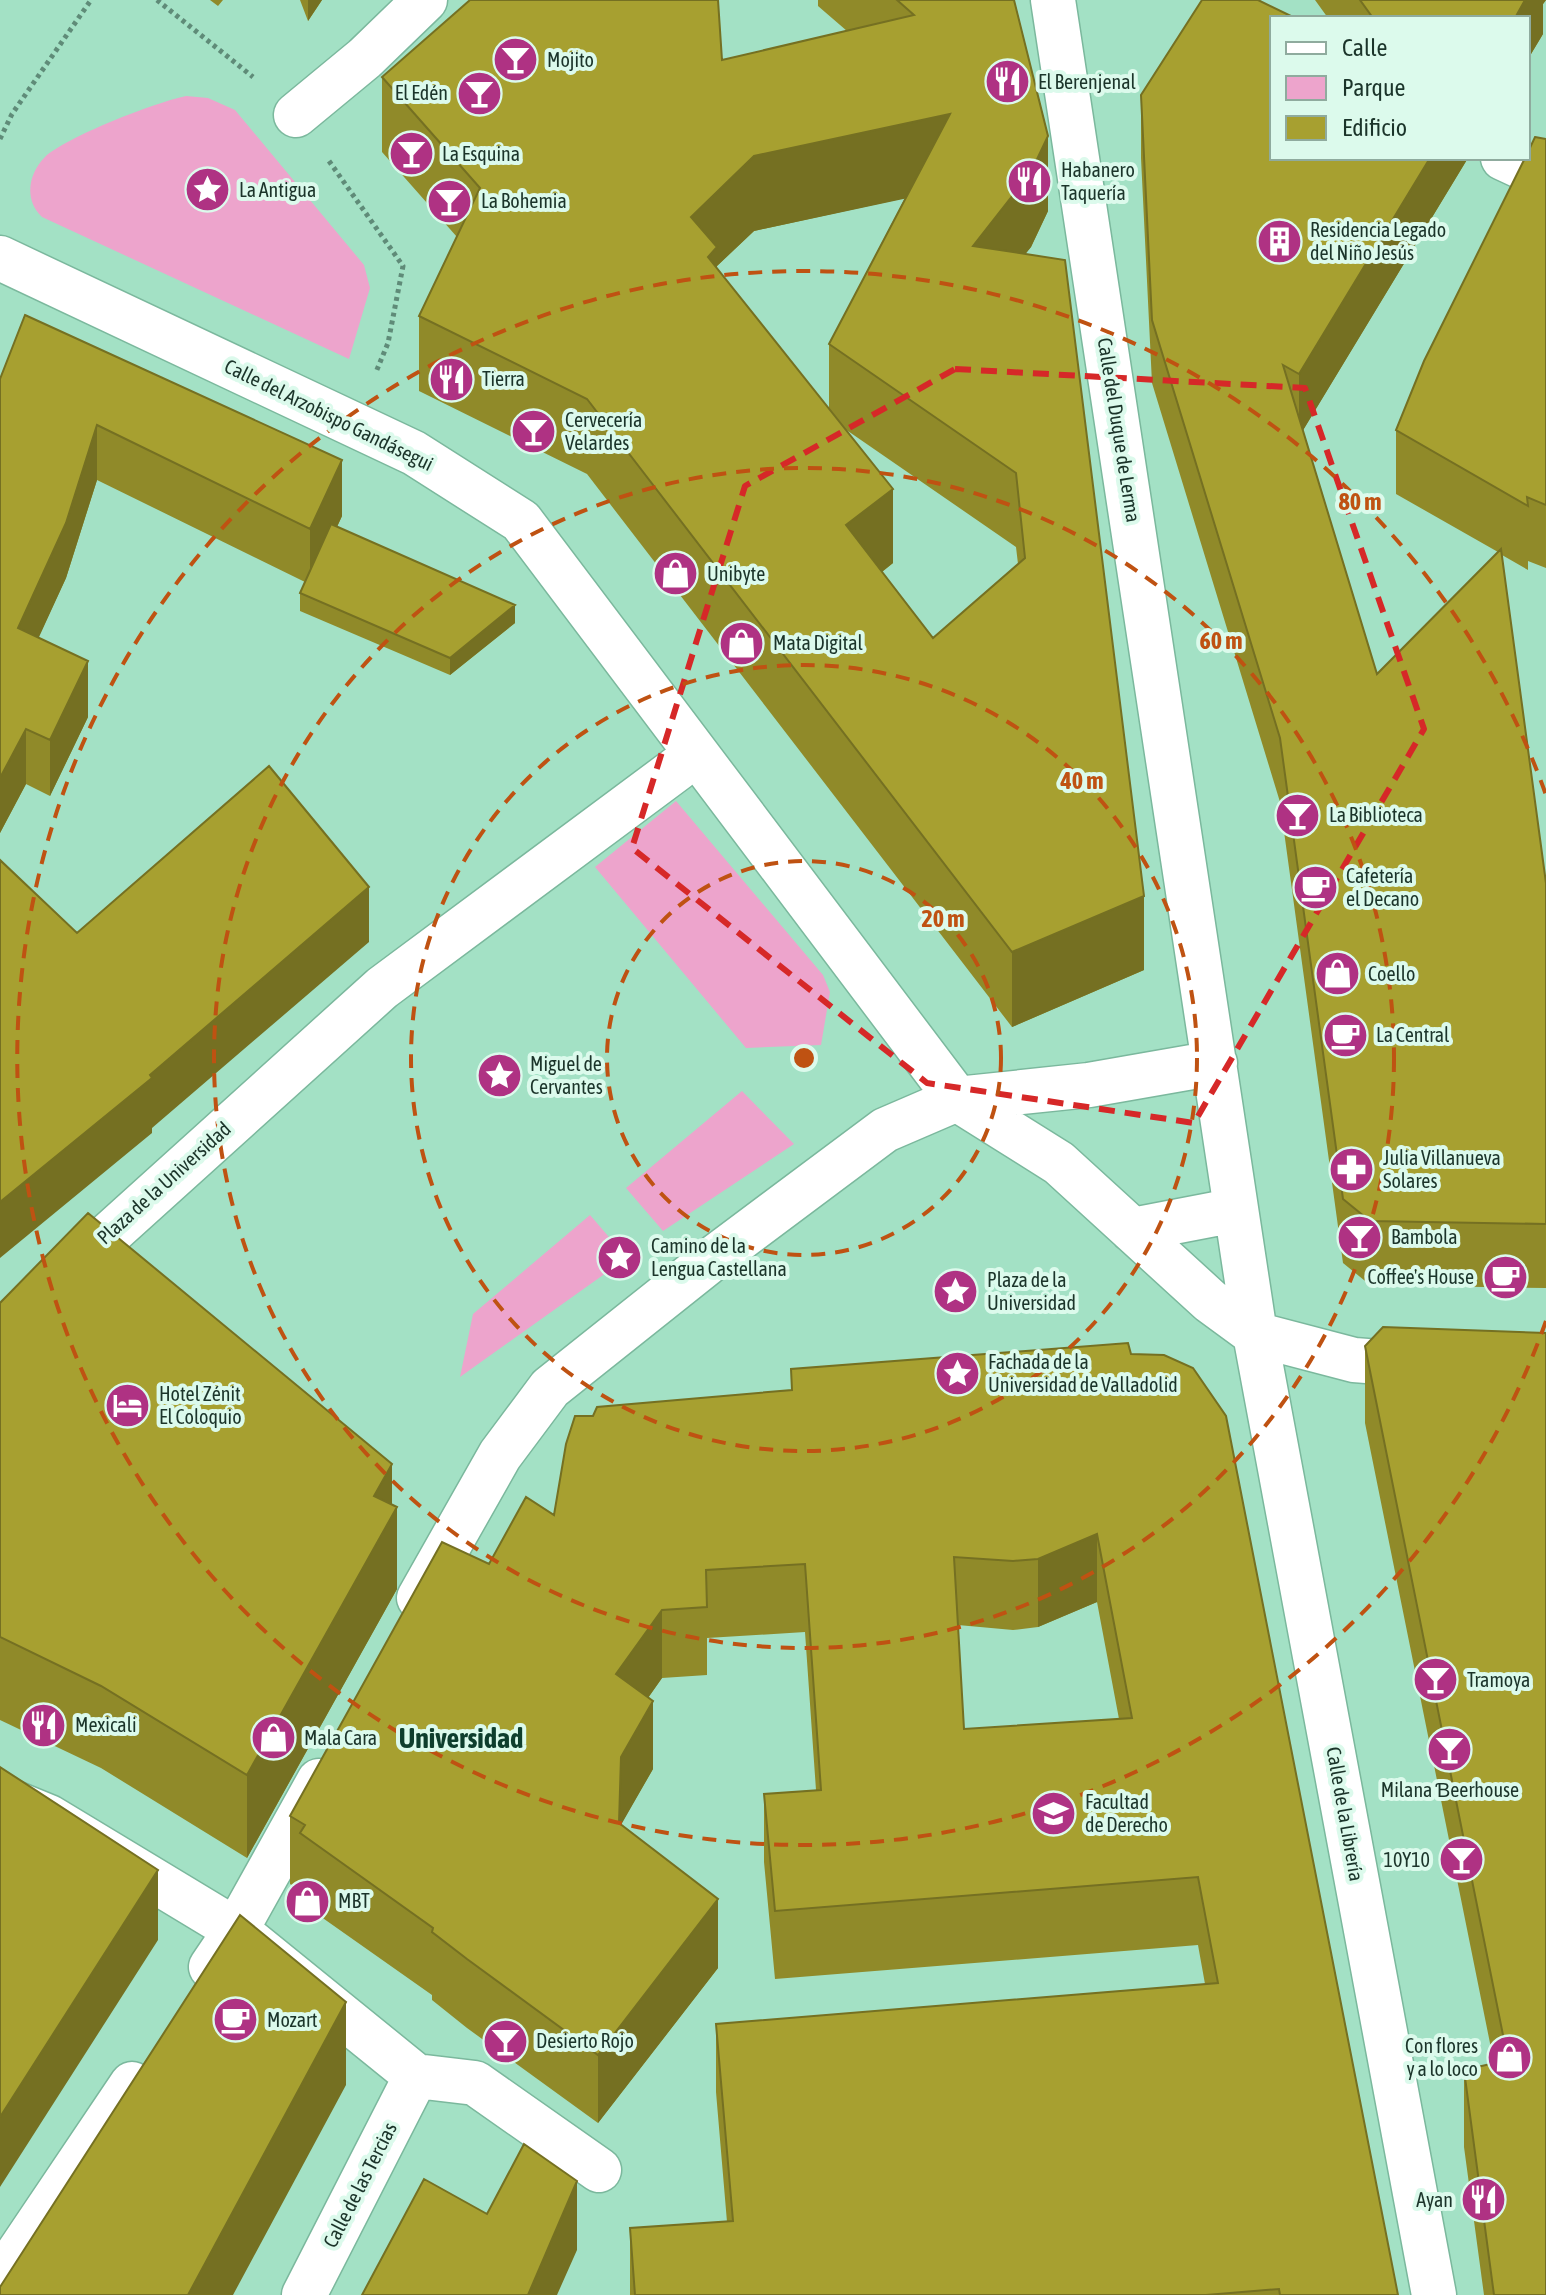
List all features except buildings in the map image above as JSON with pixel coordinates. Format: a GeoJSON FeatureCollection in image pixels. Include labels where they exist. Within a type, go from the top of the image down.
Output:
{"type":"FeatureCollection","features":[{"type":"Feature","properties":{"kind":"street"},"geometry":{"type":"LineString","coordinates":[[296,115],[365,58],[425,0]]}},
{"type":"Feature","properties":{"kind":"street","name":"Calle del Duque de Lerma"},"geometry":{"type":"LineString","coordinates":[[1053,0],[1215,1063]]}},
{"type":"Feature","properties":{"kind":"street"},"geometry":{"type":"LineString","coordinates":[[1507,160],[1546,178]]}},
{"type":"Feature","properties":{"kind":"street","name":"Calle del Arzobispo Gandásegui"},"geometry":{"type":"LineString","coordinates":[[0,258],[414,453],[521,521],[687,760]]}},
{"type":"Feature","properties":{"kind":"street"},"geometry":{"type":"LineString","coordinates":[[0,283],[202,372],[355,425]]}},
{"type":"Feature","properties":{"kind":"street"},"geometry":{"type":"LineString","coordinates":[[687,760],[957,1099],[1059,1163],[1210,1301],[1255,1334],[1354,1360],[1546,1375]]}},
{"type":"Feature","properties":{"kind":"street","name":"Plaza de la Universidad"},"geometry":{"type":"LineString","coordinates":[[0,1333],[382,988],[687,760]]}},
{"type":"Feature","properties":{"kind":"street"},"geometry":{"type":"LineString","coordinates":[[401,1631],[500,1455],[550,1388],[707,1263],[885,1130],[957,1099],[1089,1085],[1215,1063],[1255,1334]]}},
{"type":"Feature","properties":{"kind":"street"},"geometry":{"type":"LineString","coordinates":[[1132,1230],[1236,1210]]}},
{"type":"Feature","properties":{"kind":"street","name":"Calle de la Librería"},"geometry":{"type":"LineString","coordinates":[[1255,1334],[1434,2295]]}},
{"type":"Feature","properties":{"kind":"street"},"geometry":{"type":"LineString","coordinates":[[193,1995],[236,1930],[341,1740]]}},
{"type":"Feature","properties":{"kind":"street"},"geometry":{"type":"LineString","coordinates":[[0,1797],[49,1817],[236,1930],[416,2076],[475,2083],[599,2170]]}},
{"type":"Feature","properties":{"kind":"street"},"geometry":{"type":"LineString","coordinates":[[0,2280],[158,2047]]}},
{"type":"Feature","properties":{"kind":"street","name":"Calle de las Tercias"},"geometry":{"type":"LineString","coordinates":[[304,2295],[416,2076]]}},
{"type":"Feature","properties":{"kind":"path"},"geometry":{"type":"LineString","coordinates":[[0,139],[12,114],[91,0]]}},
{"type":"Feature","properties":{"kind":"path"},"geometry":{"type":"LineString","coordinates":[[157,0],[296,115],[403,266],[388,343],[355,425]]}},
{"type":"Feature","properties":{"kind":"highlighted area"},"geometry":{"type":"Polygon","coordinates":[[[955,369],[1305,388],[1424,729],[1194,1123],[927,1083],[632,848],[745,486],[955,369]]]}},
{"type":"Feature","properties":{"kind":"green space"},"geometry":{"type":"Polygon","coordinates":[[[186,96],[208,98],[235,110],[364,265],[370,288],[349,359],[42,217],[36,210],[30,187],[35,171],[45,157],[112,121],[186,96]]]}},
{"type":"Feature","properties":{"kind":"green space"},"geometry":{"type":"Polygon","coordinates":[[[676,801],[823,975],[830,992],[821,1045],[746,1048],[595,867],[676,801]]]}},
{"type":"Feature","properties":{"kind":"green space"},"geometry":{"type":"Polygon","coordinates":[[[742,1091],[794,1144],[663,1231],[626,1188],[742,1091]]]}},
{"type":"Feature","properties":{"kind":"green space"},"geometry":{"type":"Polygon","coordinates":[[[590,1215],[627,1258],[460,1377],[473,1314],[590,1215]]]}},
{"type":"Feature","properties":{"kind":"place","name":"Mojito"},"geometry":{"type":"Point","coordinates":[516,60]}},
{"type":"Feature","properties":{"kind":"place","name":"El Berenjenal"},"geometry":{"type":"Point","coordinates":[1007,82]}},
{"type":"Feature","properties":{"kind":"place","name":"El Edén"},"geometry":{"type":"Point","coordinates":[479,93]}},
{"type":"Feature","properties":{"kind":"place","name":"La Esquina"},"geometry":{"type":"Point","coordinates":[411,154]}},
{"type":"Feature","properties":{"kind":"place","name":"Habanero Taquería"},"geometry":{"type":"Point","coordinates":[1030,181]}},
{"type":"Feature","properties":{"kind":"place","name":"La Antigua"},"geometry":{"type":"Point","coordinates":[208,190]}},
{"type":"Feature","properties":{"kind":"place","name":"La Bohemia"},"geometry":{"type":"Point","coordinates":[450,201]}},
{"type":"Feature","properties":{"kind":"place","name":"Residencia Legado del Niño Jesús"},"geometry":{"type":"Point","coordinates":[1279,241]}},
{"type":"Feature","properties":{"kind":"place","name":"Tierra"},"geometry":{"type":"Point","coordinates":[451,379]}},
{"type":"Feature","properties":{"kind":"place","name":"Cervecería Velardes"},"geometry":{"type":"Point","coordinates":[534,432]}},
{"type":"Feature","properties":{"kind":"place","name":"Unibyte"},"geometry":{"type":"Point","coordinates":[676,574]}},
{"type":"Feature","properties":{"kind":"place","name":"Mata Digital"},"geometry":{"type":"Point","coordinates":[742,643]}},
{"type":"Feature","properties":{"kind":"place","name":"La Biblioteca"},"geometry":{"type":"Point","coordinates":[1298,815]}},
{"type":"Feature","properties":{"kind":"place","name":"Cafetería el Decano"},"geometry":{"type":"Point","coordinates":[1315,887]}},
{"type":"Feature","properties":{"kind":"place","name":"Coello"},"geometry":{"type":"Point","coordinates":[1337,974]}},
{"type":"Feature","properties":{"kind":"place","name":"La Central"},"geometry":{"type":"Point","coordinates":[1345,1035]}},
{"type":"Feature","properties":{"kind":"place","name":"Miguel de Cervantes"},"geometry":{"type":"Point","coordinates":[499,1076]}},
{"type":"Feature","properties":{"kind":"place","name":"Julia Villanueva Solares"},"geometry":{"type":"Point","coordinates":[1352,1170]}},
{"type":"Feature","properties":{"kind":"place","name":"Bambola"},"geometry":{"type":"Point","coordinates":[1360,1237]}},
{"type":"Feature","properties":{"kind":"place","name":"Camino de la Lengua Castellana"},"geometry":{"type":"Point","coordinates":[620,1258]}},
{"type":"Feature","properties":{"kind":"place","name":"Coffee's House"},"geometry":{"type":"Point","coordinates":[1505,1277]}},
{"type":"Feature","properties":{"kind":"place","name":"Plaza de la Universidad"},"geometry":{"type":"Point","coordinates":[956,1291]}},
{"type":"Feature","properties":{"kind":"place","name":"Fachada de la Universidad de Valladolid"},"geometry":{"type":"Point","coordinates":[957,1374]}},
{"type":"Feature","properties":{"kind":"place","name":"Hotel Zénit El Coloquio"},"geometry":{"type":"Point","coordinates":[128,1405]}},
{"type":"Feature","properties":{"kind":"place","name":"Tramoya"},"geometry":{"type":"Point","coordinates":[1436,1680]}},
{"type":"Feature","properties":{"kind":"place","name":"Mexicali"},"geometry":{"type":"Point","coordinates":[44,1725]}},
{"type":"Feature","properties":{"kind":"place","name":"Mala Cara"},"geometry":{"type":"Point","coordinates":[273,1738]}},
{"type":"Feature","properties":{"kind":"place","name":"Milana Ɓeerhouse"},"geometry":{"type":"Point","coordinates":[1450,1750]}},
{"type":"Feature","properties":{"kind":"place","name":"Facultad de Derecho"},"geometry":{"type":"Point","coordinates":[1054,1813]}},
{"type":"Feature","properties":{"kind":"place","name":"10Y10"},"geometry":{"type":"Point","coordinates":[1461,1860]}},
{"type":"Feature","properties":{"kind":"place","name":"MBT"},"geometry":{"type":"Point","coordinates":[307,1901]}},
{"type":"Feature","properties":{"kind":"place","name":"Mozart"},"geometry":{"type":"Point","coordinates":[236,2020]}},
{"type":"Feature","properties":{"kind":"place","name":"Desierto Rojo"},"geometry":{"type":"Point","coordinates":[505,2041]}},
{"type":"Feature","properties":{"kind":"place","name":"Con flores y a lo loco"},"geometry":{"type":"Point","coordinates":[1509,2058]}},
{"type":"Feature","properties":{"kind":"place","name":"Ayan"},"geometry":{"type":"Point","coordinates":[1484,2200]}},
{"type":"Feature","properties":{"kind":"district","name":"Universidad"},"geometry":{"type":"Point","coordinates":[461,1738]}}]}
